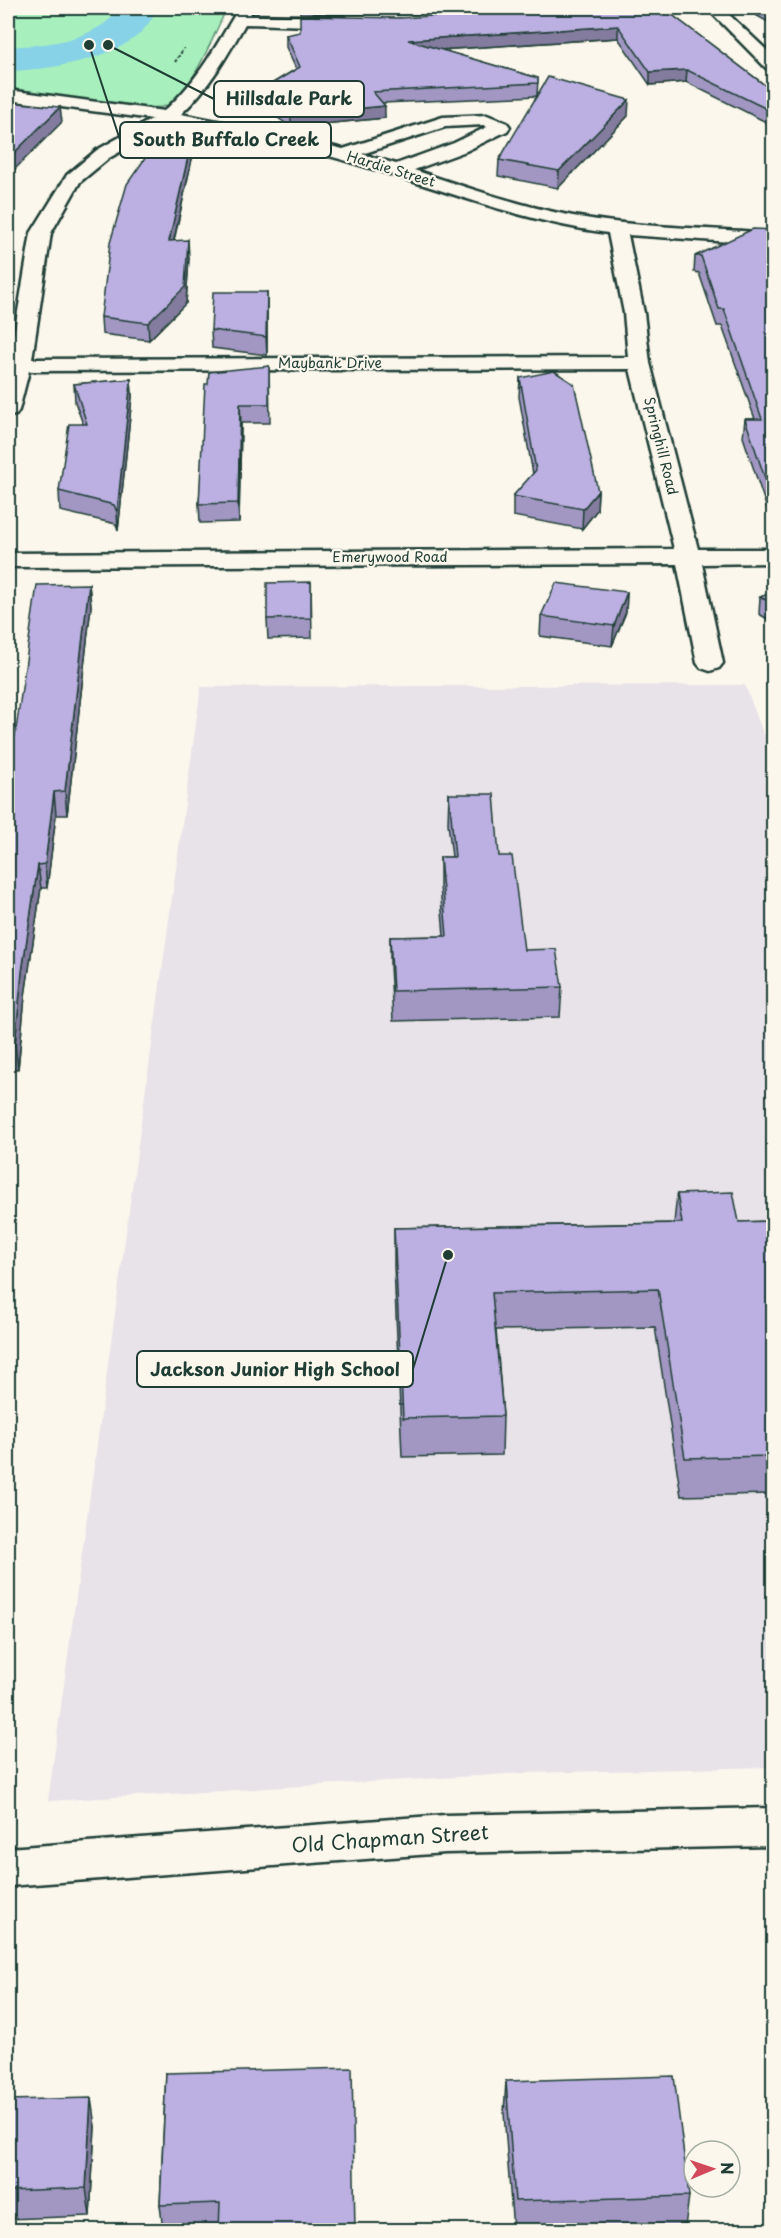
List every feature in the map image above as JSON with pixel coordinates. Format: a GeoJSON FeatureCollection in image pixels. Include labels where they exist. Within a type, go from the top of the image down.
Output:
{"type":"FeatureCollection","features":[{"type":"Feature","properties":{"kind":"street"},"geometry":{"type":"LineString","coordinates":[[714,8],[774,67]]}},
{"type":"Feature","properties":{"kind":"street"},"geometry":{"type":"LineString","coordinates":[[8,410],[20,365],[41,233],[74,179],[103,154],[167,118],[193,94],[244,13],[364,22]]}},
{"type":"Feature","properties":{"kind":"street","name":"Hardie Street"},"geometry":{"type":"LineString","coordinates":[[8,95],[72,102],[167,118],[344,154],[569,221],[618,228],[774,239]]}},
{"type":"Feature","properties":{"kind":"street"},"geometry":{"type":"LineString","coordinates":[[344,154],[443,122],[487,120],[501,127],[459,147],[397,170]]}},
{"type":"Feature","properties":{"kind":"street","name":"Springhill Road"},"geometry":{"type":"LineString","coordinates":[[618,228],[634,313],[639,363],[688,556],[710,663]]}},
{"type":"Feature","properties":{"kind":"street","name":"Maybank Drive"},"geometry":{"type":"LineString","coordinates":[[20,365],[639,363]]}},
{"type":"Feature","properties":{"kind":"street","name":"Emerywood Road"},"geometry":{"type":"LineString","coordinates":[[8,560],[774,556]]}},
{"type":"Feature","properties":{"kind":"street","name":"Old Chapman Street"},"geometry":{"type":"LineString","coordinates":[[8,1867],[445,1834],[774,1827]]}},
{"type":"Feature","properties":{"kind":"path"},"geometry":{"type":"LineString","coordinates":[[176,68],[175,61],[180,52],[189,44]]}},
{"type":"Feature","properties":{"kind":"shaded area"},"geometry":{"type":"Polygon","coordinates":[[[745,685],[763,733],[774,742],[773,1767],[525,1773],[48,1801],[201,687],[745,685]]]}},
{"type":"Feature","properties":{"kind":"green space"},"geometry":{"type":"Polygon","coordinates":[[[8,8],[227,8],[200,64],[182,92],[172,102],[162,107],[148,108],[8,91],[8,8]]]}},
{"type":"Feature","properties":{"kind":"building"},"geometry":{"type":"Polygon","coordinates":[[[560,8],[663,8],[774,92],[774,104],[769,110],[687,70],[650,72],[618,26],[408,40],[538,78],[538,83],[373,92],[385,106],[291,115],[258,92],[300,67],[286,35],[300,32],[300,16],[399,18],[560,8]]]}},
{"type":"Feature","properties":{"kind":"building"},"geometry":{"type":"Polygon","coordinates":[[[761,8],[774,8],[774,12],[769,12],[761,8]]]}},
{"type":"Feature","properties":{"kind":"building"},"geometry":{"type":"Polygon","coordinates":[[[548,77],[629,100],[559,171],[499,160],[548,77]]]}},
{"type":"Feature","properties":{"kind":"building"},"geometry":{"type":"Polygon","coordinates":[[[8,102],[60,107],[8,159],[8,102]]]}},
{"type":"Feature","properties":{"kind":"building"},"geometry":{"type":"Polygon","coordinates":[[[195,126],[169,241],[188,240],[185,287],[148,323],[101,317],[110,243],[127,184],[148,154],[195,126]]]}},
{"type":"Feature","properties":{"kind":"building"},"geometry":{"type":"Polygon","coordinates":[[[753,229],[774,230],[774,265],[764,264],[774,289],[774,492],[769,490],[745,419],[762,419],[724,309],[719,309],[701,256],[695,256],[753,229]]]}},
{"type":"Feature","properties":{"kind":"building"},"geometry":{"type":"Polygon","coordinates":[[[213,292],[267,292],[266,337],[211,330],[213,292]]]}},
{"type":"Feature","properties":{"kind":"building"},"geometry":{"type":"Polygon","coordinates":[[[269,366],[269,404],[240,404],[238,503],[199,504],[205,384],[208,384],[209,372],[269,366]]]}},
{"type":"Feature","properties":{"kind":"building"},"geometry":{"type":"Polygon","coordinates":[[[554,371],[574,384],[598,491],[583,509],[513,496],[536,470],[520,378],[554,371]]]}},
{"type":"Feature","properties":{"kind":"building"},"geometry":{"type":"Polygon","coordinates":[[[131,379],[117,512],[114,505],[59,491],[69,424],[87,424],[74,384],[131,379]]]}},
{"type":"Feature","properties":{"kind":"building"},"geometry":{"type":"Polygon","coordinates":[[[311,582],[311,618],[267,619],[267,583],[311,582]]]}},
{"type":"Feature","properties":{"kind":"building"},"geometry":{"type":"Polygon","coordinates":[[[556,583],[627,592],[614,626],[541,616],[556,583]]]}},
{"type":"Feature","properties":{"kind":"building"},"geometry":{"type":"Polygon","coordinates":[[[89,584],[65,791],[54,792],[45,864],[38,865],[22,972],[15,1044],[8,1044],[8,736],[15,736],[37,585],[89,584]]]}},
{"type":"Feature","properties":{"kind":"building"},"geometry":{"type":"Polygon","coordinates":[[[774,592],[774,604],[760,597],[774,592]]]}},
{"type":"Feature","properties":{"kind":"building"},"geometry":{"type":"Polygon","coordinates":[[[449,794],[494,794],[499,856],[512,856],[524,950],[556,949],[562,987],[393,991],[390,937],[447,936],[440,857],[455,857],[449,794]]]}},
{"type":"Feature","properties":{"kind":"building"},"geometry":{"type":"Polygon","coordinates":[[[733,1192],[739,1222],[774,1221],[774,1456],[685,1458],[658,1289],[492,1293],[503,1416],[403,1418],[394,1228],[682,1223],[677,1194],[733,1192]]]}},
{"type":"Feature","properties":{"kind":"building"},"geometry":{"type":"Polygon","coordinates":[[[352,2068],[355,2230],[219,2230],[220,2203],[160,2205],[166,2073],[352,2068]]]}},
{"type":"Feature","properties":{"kind":"building"},"geometry":{"type":"Polygon","coordinates":[[[674,2076],[682,2140],[682,2196],[515,2201],[506,2081],[674,2076]]]}},
{"type":"Feature","properties":{"kind":"building"},"geometry":{"type":"Polygon","coordinates":[[[91,2098],[86,2188],[8,2191],[8,2100],[91,2098]]]}},
{"type":"Feature","properties":{"kind":"waterway"},"geometry":{"type":"LineString","coordinates":[[8,59],[67,52],[98,42],[122,29],[140,8]]}},
{"type":"Feature","properties":{"kind":"place","name":"South Buffalo Creek"},"geometry":{"type":"Point","coordinates":[89,45]}},
{"type":"Feature","properties":{"kind":"place","name":"Hillsdale Park"},"geometry":{"type":"Point","coordinates":[108,45]}},
{"type":"Feature","properties":{"kind":"place","name":"Jackson Junior High School"},"geometry":{"type":"Point","coordinates":[448,1255]}}]}
